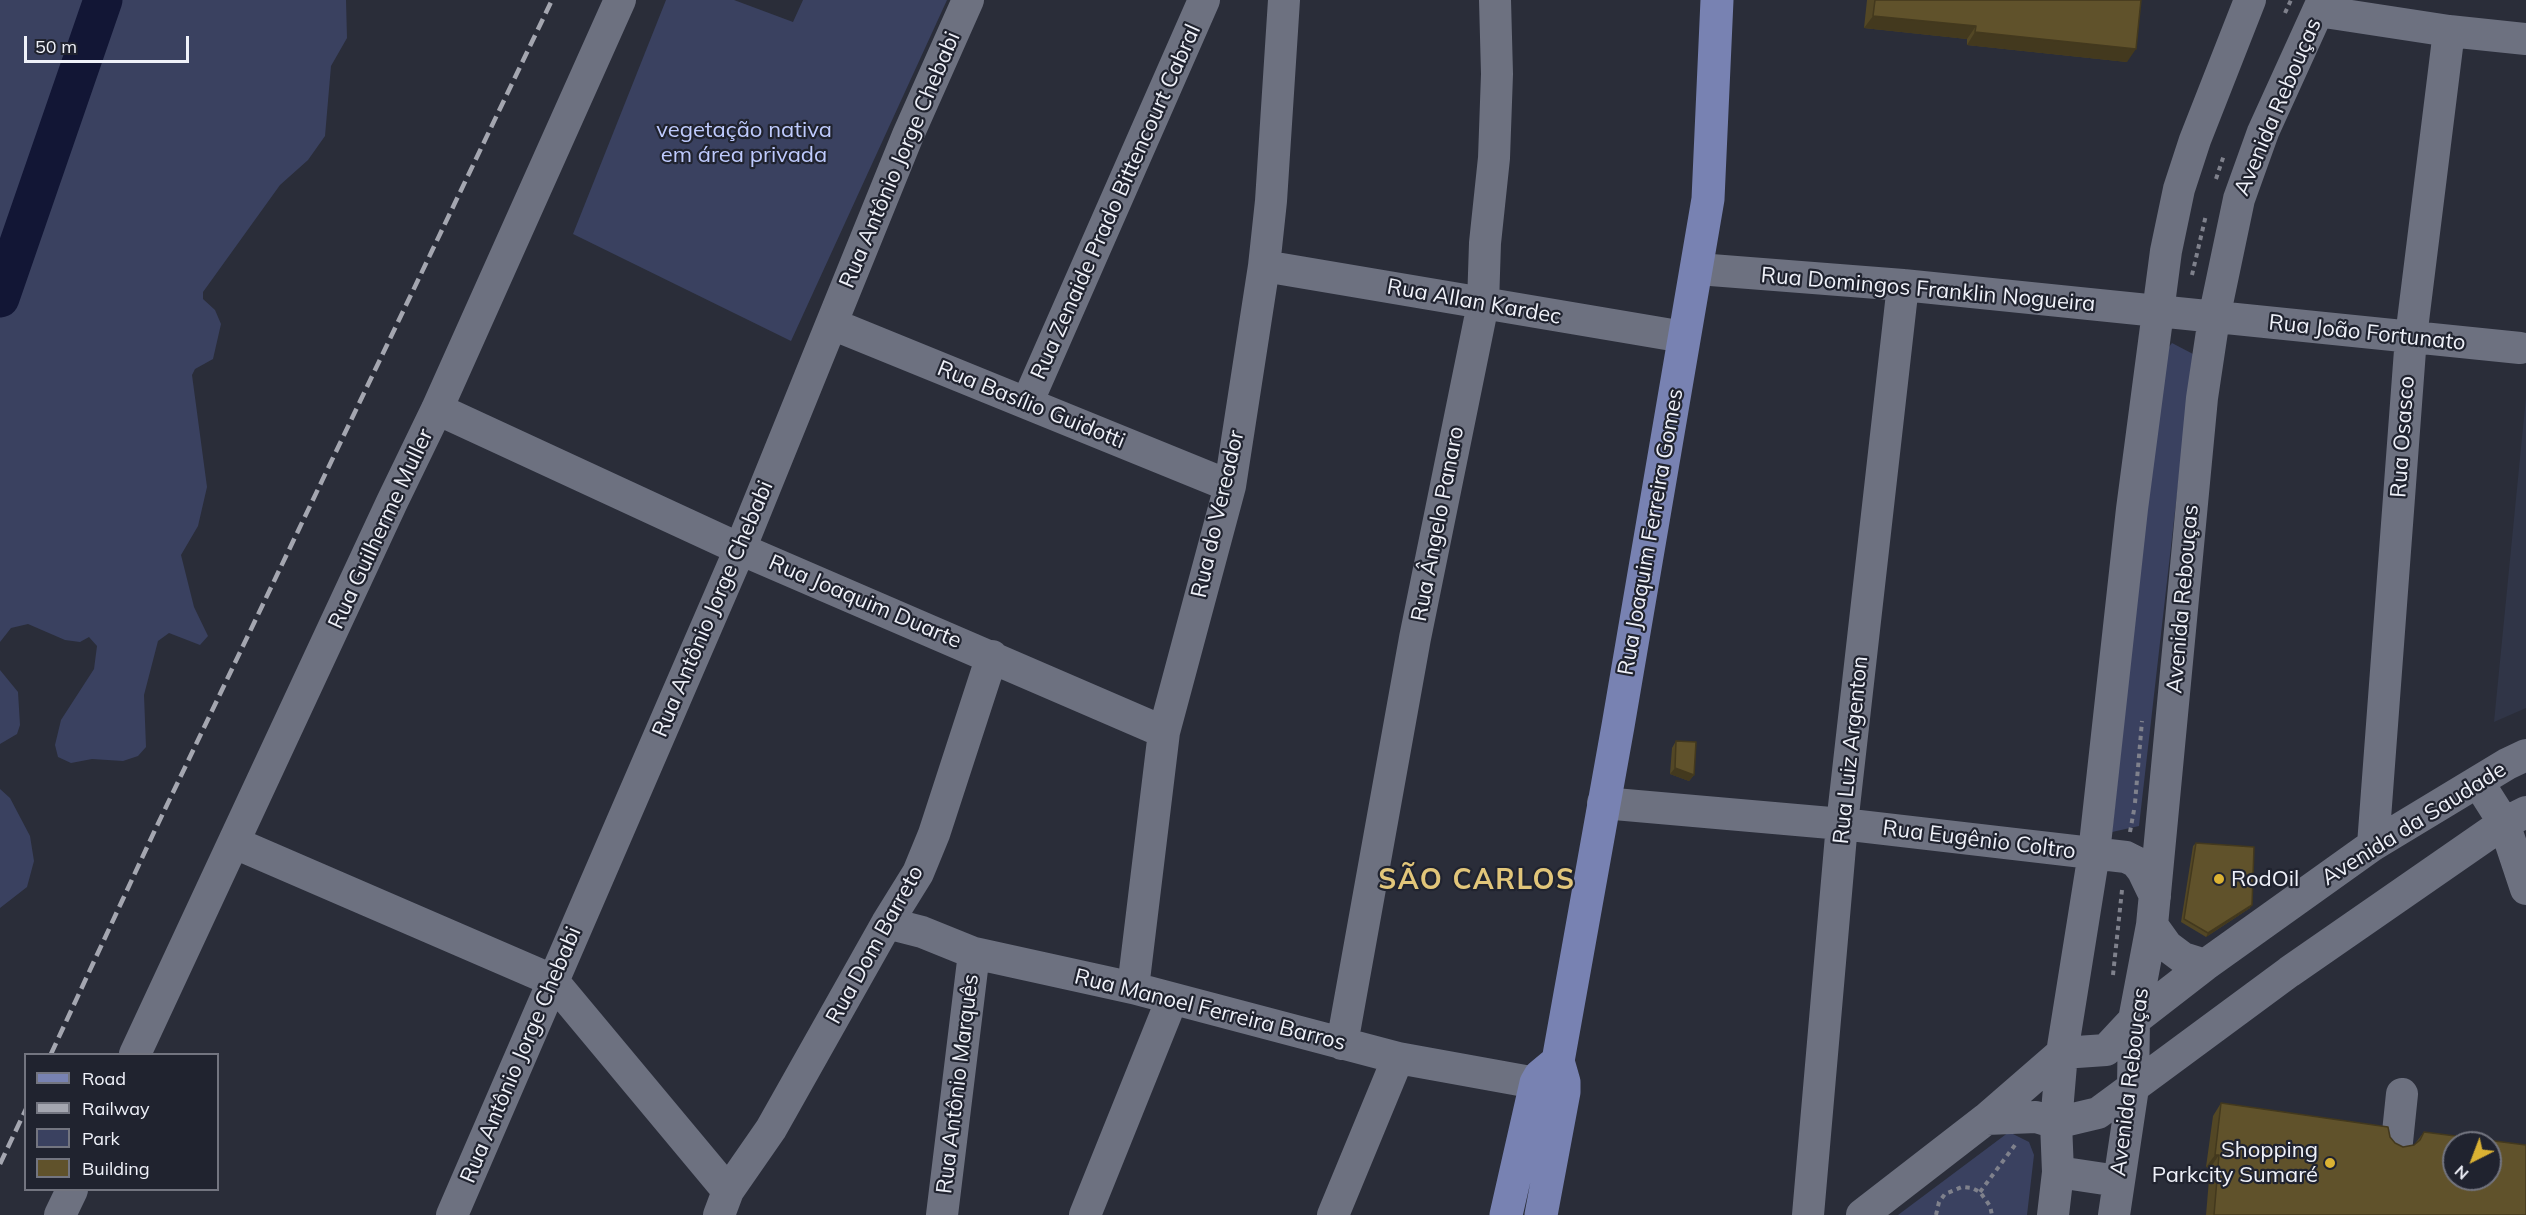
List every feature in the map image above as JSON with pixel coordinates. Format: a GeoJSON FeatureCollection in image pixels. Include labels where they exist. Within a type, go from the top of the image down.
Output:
{"type":"FeatureCollection","features":[{"type":"Feature","properties":{"kind":"main road","name":"Rua Joaquim Ferreira Gomes"},"geometry":{"type":"LineString","coordinates":[[1506,1215],[1547,1072],[1603,803],[1684,337],[1698,269],[1708,199],[1717,0]]}},
{"type":"Feature","properties":{"kind":"main road","name":"Rua Joaquim Ferreira Gomes"},"geometry":{"type":"LineString","coordinates":[[1541,1215],[1564,1092],[1564,1082],[1547,1072]]}},
{"type":"Feature","properties":{"kind":"street","name":"Rua Guilherme Muller"},"geometry":{"type":"LineString","coordinates":[[135,1053],[437,409],[620,0]]}},
{"type":"Feature","properties":{"kind":"street","name":"Rua Antônio Jorge Chebabi"},"geometry":{"type":"LineString","coordinates":[[452,1215],[740,549],[908,135],[968,0]]}},
{"type":"Feature","properties":{"kind":"street","name":"Rua Zenaide Prado Bittencourt Cabral"},"geometry":{"type":"LineString","coordinates":[[1027,403],[1204,0]]}},
{"type":"Feature","properties":{"kind":"street","name":"Rua do Vereador"},"geometry":{"type":"LineString","coordinates":[[1133,988],[1164,732],[1230,486],[1264,266],[1271,201],[1284,0]]}},
{"type":"Feature","properties":{"kind":"street","name":"Rua Ângelo Panaro"},"geometry":{"type":"LineString","coordinates":[[1342,1044],[1415,638],[1483,304],[1485,243],[1494,158],[1497,74],[1495,0]]}},
{"type":"Feature","properties":{"kind":"street"},"geometry":{"type":"LineString","coordinates":[[2053,1215],[2058,1172],[2046,1120],[2062,1053],[2094,853],[2132,509],[2157,311],[2179,189],[2195,140],[2250,0]]}},
{"type":"Feature","properties":{"kind":"street"},"geometry":{"type":"LineString","coordinates":[[2320,6],[2449,31],[2526,39]]}},
{"type":"Feature","properties":{"kind":"street","name":"Avenida Rebouças"},"geometry":{"type":"LineString","coordinates":[[2114,1215],[2133,1088],[2134,1020],[2153,910],[2202,398],[2214,318],[2239,199],[2263,132],[2320,6]]}},
{"type":"Feature","properties":{"kind":"street","name":"Rua Osasco"},"geometry":{"type":"LineString","coordinates":[[2373,845],[2411,337],[2449,31]]}},
{"type":"Feature","properties":{"kind":"street","name":"Rua Allan Kardec"},"geometry":{"type":"LineString","coordinates":[[1264,266],[1684,337]]}},
{"type":"Feature","properties":{"kind":"street","name":"Rua Domingos Franklin Nogueira"},"geometry":{"type":"LineString","coordinates":[[1698,269],[1903,285],[2214,318]]}},
{"type":"Feature","properties":{"kind":"street","name":"Rua Luiz Argenton"},"geometry":{"type":"LineString","coordinates":[[1808,1215],[1842,824],[1903,285]]}},
{"type":"Feature","properties":{"kind":"street","name":"Rua João Fortunato"},"geometry":{"type":"LineString","coordinates":[[2214,318],[2520,348]]}},
{"type":"Feature","properties":{"kind":"street","name":"Rua Basílio Guidotti"},"geometry":{"type":"LineString","coordinates":[[832,324],[1230,486]]}},
{"type":"Feature","properties":{"kind":"street","name":"Rua Joaquim Duarte"},"geometry":{"type":"LineString","coordinates":[[437,409],[740,549],[1164,732]]}},
{"type":"Feature","properties":{"kind":"street","name":"Rua Dom Barreto"},"geometry":{"type":"LineString","coordinates":[[724,1203],[771,1129],[887,923],[918,873],[934,834],[992,656]]}},
{"type":"Feature","properties":{"kind":"street","name":"Avenida da Saudade"},"geometry":{"type":"LineString","coordinates":[[2062,1053],[2106,1050],[2134,1020],[2205,965],[2373,845],[2526,755]]}},
{"type":"Feature","properties":{"kind":"street"},"geometry":{"type":"LineString","coordinates":[[2478,782],[2515,818],[2526,888]]}},
{"type":"Feature","properties":{"kind":"street","name":"Rua Eugênio Coltro"},"geometry":{"type":"LineString","coordinates":[[1603,803],[1842,824],[2126,856],[2136,862],[2167,946],[2183,958],[2205,965]]}},
{"type":"Feature","properties":{"kind":"street","name":"Avenida da Saudade"},"geometry":{"type":"LineString","coordinates":[[1986,1119],[2046,1120],[2098,1113],[2289,972],[2515,818]]}},
{"type":"Feature","properties":{"kind":"street"},"geometry":{"type":"LineString","coordinates":[[235,843],[552,980],[724,1203]]}},
{"type":"Feature","properties":{"kind":"street","name":"Rua Manoel Ferreira Barros"},"geometry":{"type":"LineString","coordinates":[[887,923],[922,932],[974,953],[1133,988],[1398,1058],[1547,1072]]}},
{"type":"Feature","properties":{"kind":"street","name":"Rua Antônio Marquês"},"geometry":{"type":"LineString","coordinates":[[942,1215],[974,953]]}},
{"type":"Feature","properties":{"kind":"street"},"geometry":{"type":"LineString","coordinates":[[1085,1215],[1172,999]]}},
{"type":"Feature","properties":{"kind":"street"},"geometry":{"type":"LineString","coordinates":[[1862,1215],[1986,1119],[2062,1053]]}},
{"type":"Feature","properties":{"kind":"street"},"geometry":{"type":"LineString","coordinates":[[1333,1215],[1398,1058]]}},
{"type":"Feature","properties":{"kind":"street"},"geometry":{"type":"LineString","coordinates":[[2397,1142],[2402,1094]]}},
{"type":"Feature","properties":{"kind":"street"},"geometry":{"type":"LineString","coordinates":[[2058,1172],[2118,1181]]}},
{"type":"Feature","properties":{"kind":"street"},"geometry":{"type":"LineString","coordinates":[[60,1215],[72,1191]]}},
{"type":"Feature","properties":{"kind":"path"},"geometry":{"type":"LineString","coordinates":[[1980,1192],[2046,1120]]}},
{"type":"Feature","properties":{"kind":"path"},"geometry":{"type":"LineString","coordinates":[[1936,1215],[1939,1202],[1953,1189],[1972,1188],[1980,1192],[1990,1206],[1992,1215]]}},
{"type":"Feature","properties":{"kind":"shaded area"},"geometry":{"type":"Polygon","coordinates":[[[2526,397],[2526,708],[2494,722],[2526,397]]]}},
{"type":"Feature","properties":{"kind":"green space"},"geometry":{"type":"Polygon","coordinates":[[[0,0],[346,0],[347,38],[331,66],[325,136],[308,160],[280,185],[203,292],[203,299],[215,310],[221,324],[213,359],[195,369],[192,375],[207,487],[198,526],[181,555],[194,607],[208,636],[200,645],[169,633],[158,641],[144,695],[146,747],[138,756],[123,761],[92,759],[71,763],[58,757],[55,745],[61,720],[94,669],[97,646],[89,637],[80,642],[65,640],[28,624],[11,628],[0,642],[0,0]]]}},
{"type":"Feature","properties":{"kind":"green space","name":"vegetação nativa em área privada"},"geometry":{"type":"Polygon","coordinates":[[[666,0],[734,0],[793,22],[803,0],[947,0],[791,341],[573,234],[666,0]]]}},
{"type":"Feature","properties":{"kind":"green space"},"geometry":{"type":"Polygon","coordinates":[[[2172,343],[2193,354],[2139,826],[2112,832],[2160,358],[2172,343]]]}},
{"type":"Feature","properties":{"kind":"green space"},"geometry":{"type":"Polygon","coordinates":[[[0,670],[18,692],[20,725],[17,734],[0,744],[0,670]]]}},
{"type":"Feature","properties":{"kind":"green space"},"geometry":{"type":"Polygon","coordinates":[[[0,789],[10,798],[30,836],[34,861],[27,887],[0,908],[0,789]]]}},
{"type":"Feature","properties":{"kind":"green space"},"geometry":{"type":"Polygon","coordinates":[[[2009,1132],[2029,1142],[2034,1155],[2027,1215],[1898,1215],[2009,1132]]]}},
{"type":"Feature","properties":{"kind":"building"},"geometry":{"type":"Polygon","coordinates":[[[1875,0],[2141,0],[2136,49],[1975,32],[1976,26],[1873,16],[1875,0]]]}},
{"type":"Feature","properties":{"kind":"building"},"geometry":{"type":"Polygon","coordinates":[[[1676,741],[1696,742],[1694,775],[1675,768],[1676,741]]]}},
{"type":"Feature","properties":{"kind":"building","name":"RodOil"},"geometry":{"type":"Polygon","coordinates":[[[2196,843],[2254,847],[2252,905],[2208,933],[2184,919],[2196,843]]]}},
{"type":"Feature","properties":{"kind":"building","name":"Shopping Parkcity Sumaré"},"geometry":{"type":"Polygon","coordinates":[[[2221,1103],[2388,1127],[2390,1137],[2403,1147],[2414,1145],[2424,1132],[2442,1134],[2442,1191],[2502,1191],[2502,1142],[2526,1145],[2526,1215],[2214,1215],[2219,1155],[2215,1155],[2221,1103]]]}},
{"type":"Feature","properties":{"kind":"waterway"},"geometry":{"type":"LineString","coordinates":[[0,298],[103,0]]}},
{"type":"Feature","properties":{"kind":"railway"},"geometry":{"type":"LineString","coordinates":[[51,1053],[155,830],[552,0]]}},
{"type":"Feature","properties":{"kind":"railway"},"geometry":{"type":"LineString","coordinates":[[0,1164],[24,1113]]}},
{"type":"Feature","properties":{"kind":"place","name":"RodOil"},"geometry":{"type":"Point","coordinates":[2219,879]}},
{"type":"Feature","properties":{"kind":"place","name":"Shopping Parkcity Sumaré"},"geometry":{"type":"Point","coordinates":[2330,1163]}},
{"type":"Feature","properties":{"kind":"district","name":"SÃO CARLOS"},"geometry":{"type":"Point","coordinates":[1477,881]}}]}
